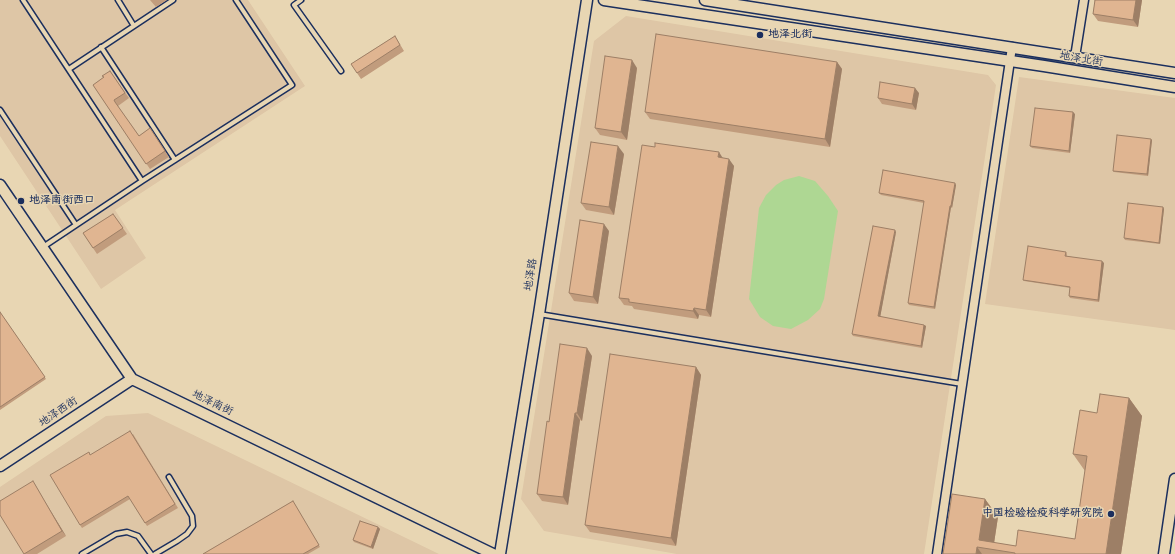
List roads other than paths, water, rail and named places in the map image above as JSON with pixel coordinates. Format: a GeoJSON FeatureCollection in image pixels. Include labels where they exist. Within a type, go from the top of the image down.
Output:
{"type":"FeatureCollection","features":[{"type":"Feature","properties":{"kind":"street","name":"地泽路"},"geometry":{"type":"LineString","coordinates":[[500,554],[539,314],[587,0]]}},
{"type":"Feature","properties":{"kind":"street","name":"地泽北街"},"geometry":{"type":"LineString","coordinates":[[604,0],[1175,87]]}},
{"type":"Feature","properties":{"kind":"street","name":"地泽北街"},"geometry":{"type":"LineString","coordinates":[[705,0],[1175,73]]}},
{"type":"Feature","properties":{"kind":"street"},"geometry":{"type":"LineString","coordinates":[[1075,57],[1084,0]]}},
{"type":"Feature","properties":{"kind":"street"},"geometry":{"type":"LineString","coordinates":[[937,554],[1012,47]]}},
{"type":"Feature","properties":{"kind":"street","name":"地泽南街"},"geometry":{"type":"LineString","coordinates":[[0,185],[132,379],[493,554]]}},
{"type":"Feature","properties":{"kind":"street","name":"地泽西街"},"geometry":{"type":"LineString","coordinates":[[0,466],[132,379]]}},
{"type":"Feature","properties":{"kind":"street"},"geometry":{"type":"LineString","coordinates":[[1164,554],[1175,479]]}},
{"type":"Feature","properties":{"kind":"street"},"geometry":{"type":"LineString","coordinates":[[1168,526],[1175,516]]}},
{"type":"Feature","properties":{"kind":"lane"},"geometry":{"type":"LineString","coordinates":[[23,0],[142,181]]}},
{"type":"Feature","properties":{"kind":"lane"},"geometry":{"type":"LineString","coordinates":[[118,0],[134,26]]}},
{"type":"Feature","properties":{"kind":"lane"},"geometry":{"type":"LineString","coordinates":[[69,69],[173,0]]}},
{"type":"Feature","properties":{"kind":"lane"},"geometry":{"type":"LineString","coordinates":[[43,248],[142,181],[292,85],[236,0]]}},
{"type":"Feature","properties":{"kind":"lane"},"geometry":{"type":"LineString","coordinates":[[301,0],[294,5],[341,71]]}},
{"type":"Feature","properties":{"kind":"lane"},"geometry":{"type":"LineString","coordinates":[[101,47],[175,160]]}},
{"type":"Feature","properties":{"kind":"lane"},"geometry":{"type":"LineString","coordinates":[[0,110],[76,225]]}},
{"type":"Feature","properties":{"kind":"lane"},"geometry":{"type":"LineString","coordinates":[[539,314],[962,384]]}},
{"type":"Feature","properties":{"kind":"lane"},"geometry":{"type":"LineString","coordinates":[[155,554],[187,534],[193,526],[192,516],[169,477]]}},
{"type":"Feature","properties":{"kind":"lane"},"geometry":{"type":"LineString","coordinates":[[82,554],[116,534],[127,532],[138,536],[151,554]]}},
{"type":"Feature","properties":{"kind":"place","name":"地泽北街"},"geometry":{"type":"Point","coordinates":[760,35]}},
{"type":"Feature","properties":{"kind":"place","name":"地泽南街西口"},"geometry":{"type":"Point","coordinates":[21,201]}},
{"type":"Feature","properties":{"kind":"place","name":"中国检验检疫科学研究院"},"geometry":{"type":"Point","coordinates":[1111,514]}}]}
